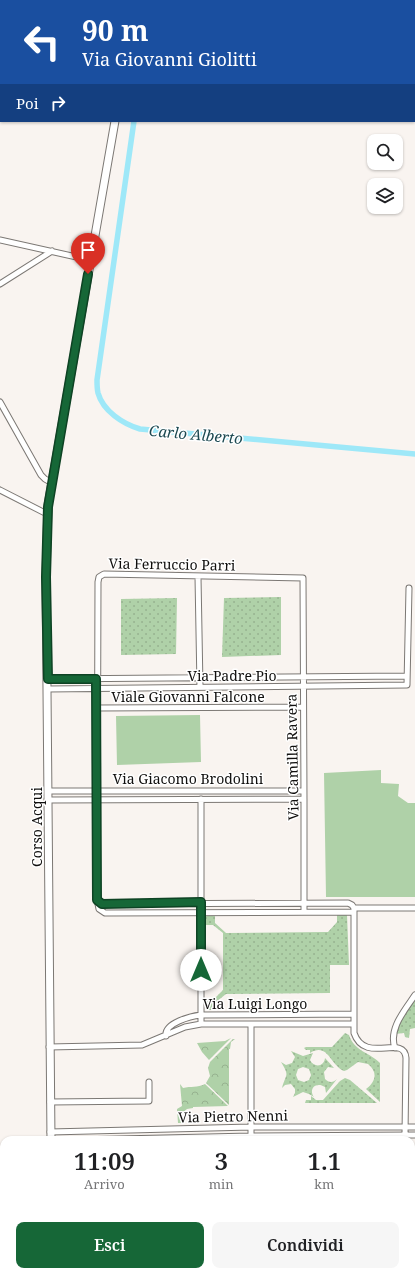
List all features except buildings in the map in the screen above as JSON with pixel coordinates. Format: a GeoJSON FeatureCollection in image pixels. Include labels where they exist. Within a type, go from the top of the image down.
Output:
{"type":"FeatureCollection","features":[{"type":"Feature","properties":{"kind":"street","name":"Corso Acqui"},"geometry":{"type":"LineString","coordinates":[[50,1136],[47,514],[115,122]]}},
{"type":"Feature","properties":{"kind":"street"},"geometry":{"type":"LineString","coordinates":[[0,240],[90,260]]}},
{"type":"Feature","properties":{"kind":"street"},"geometry":{"type":"LineString","coordinates":[[0,284],[52,251]]}},
{"type":"Feature","properties":{"kind":"street"},"geometry":{"type":"LineString","coordinates":[[0,402],[41,475],[52,483]]}},
{"type":"Feature","properties":{"kind":"street"},"geometry":{"type":"LineString","coordinates":[[0,490],[47,514]]}},
{"type":"Feature","properties":{"kind":"street","name":"Via Ferruccio Parri"},"geometry":{"type":"LineString","coordinates":[[97,899],[98,790],[96,679],[99,577],[104,574],[303,578]]}},
{"type":"Feature","properties":{"kind":"street"},"geometry":{"type":"LineString","coordinates":[[198,577],[200,687]]}},
{"type":"Feature","properties":{"kind":"street","name":"Via Camilla Ravera"},"geometry":{"type":"LineString","coordinates":[[303,578],[302,677],[304,911]]}},
{"type":"Feature","properties":{"kind":"street"},"geometry":{"type":"LineString","coordinates":[[407,676],[409,588]]}},
{"type":"Feature","properties":{"kind":"street","name":"Via Padre Pio"},"geometry":{"type":"LineString","coordinates":[[48,679],[407,676],[407,685],[48,689]]}},
{"type":"Feature","properties":{"kind":"street","name":"Viale Giovanni Falcone"},"geometry":{"type":"LineString","coordinates":[[97,708],[303,707]]}},
{"type":"Feature","properties":{"kind":"street","name":"Via Giacomo Brodolini"},"geometry":{"type":"LineString","coordinates":[[48,791],[304,791]]}},
{"type":"Feature","properties":{"kind":"street"},"geometry":{"type":"LineString","coordinates":[[201,799],[201,1024]]}},
{"type":"Feature","properties":{"kind":"street","name":"Via Giacomo Brodolini"},"geometry":{"type":"LineString","coordinates":[[49,800],[304,799]]}},
{"type":"Feature","properties":{"kind":"street"},"geometry":{"type":"LineString","coordinates":[[97,899],[102,904],[348,902],[354,909],[353,1024],[356,1037],[365,1047],[402,1049],[406,1055],[405,1135]]}},
{"type":"Feature","properties":{"kind":"street"},"geometry":{"type":"LineString","coordinates":[[97,899],[99,909],[105,913],[304,911],[415,908]]}},
{"type":"Feature","properties":{"kind":"street"},"geometry":{"type":"LineString","coordinates":[[395,1048],[393,1033],[415,995]]}},
{"type":"Feature","properties":{"kind":"street","name":"Via Luigi Longo"},"geometry":{"type":"LineString","coordinates":[[166,1036],[165,1032],[172,1025],[196,1015],[354,1014]]}},
{"type":"Feature","properties":{"kind":"street","name":"Via Luigi Longo"},"geometry":{"type":"LineString","coordinates":[[49,1047],[139,1046],[185,1027],[201,1024],[353,1024]]}},
{"type":"Feature","properties":{"kind":"street"},"geometry":{"type":"LineString","coordinates":[[251,1024],[251,1136]]}},
{"type":"Feature","properties":{"kind":"street"},"geometry":{"type":"LineString","coordinates":[[50,1102],[149,1101],[149,1082]]}},
{"type":"Feature","properties":{"kind":"street","name":"Via Pietro Nenni"},"geometry":{"type":"LineString","coordinates":[[50,1132],[251,1127],[415,1127]]}},
{"type":"Feature","properties":{"kind":"street","name":"Via Pietro Nenni"},"geometry":{"type":"LineString","coordinates":[[354,1136],[415,1135]]}},
{"type":"Feature","properties":{"kind":"green space"},"geometry":{"type":"Polygon","coordinates":[[[281,597],[281,655],[222,657],[224,598],[281,597]]]}},
{"type":"Feature","properties":{"kind":"green space"},"geometry":{"type":"Polygon","coordinates":[[[177,598],[176,654],[121,655],[121,599],[177,598]]]}},
{"type":"Feature","properties":{"kind":"green space"},"geometry":{"type":"Polygon","coordinates":[[[200,715],[201,762],[117,765],[116,716],[200,715]]]}},
{"type":"Feature","properties":{"kind":"green space"},"geometry":{"type":"Polygon","coordinates":[[[381,770],[381,783],[399,784],[398,796],[408,803],[415,803],[415,897],[326,897],[324,773],[381,770]]]}},
{"type":"Feature","properties":{"kind":"green space"},"geometry":{"type":"Polygon","coordinates":[[[206,915],[215,915],[215,923],[226,933],[328,932],[337,922],[337,915],[347,915],[349,965],[330,965],[330,993],[226,994],[216,1002],[215,1010],[206,1010],[206,999],[213,1000],[223,990],[223,933],[213,925],[206,925],[206,915]]]}},
{"type":"Feature","properties":{"kind":"green space"},"geometry":{"type":"Polygon","coordinates":[[[415,996],[415,1028],[410,1029],[409,1038],[405,1037],[404,1033],[395,1034],[396,1026],[415,996]]]}},
{"type":"Feature","properties":{"kind":"green space"},"geometry":{"type":"Polygon","coordinates":[[[345,1033],[349,1035],[354,1045],[380,1063],[380,1102],[366,1089],[374,1080],[373,1070],[368,1064],[358,1062],[344,1071],[335,1064],[325,1052],[316,1050],[310,1053],[310,1050],[306,1050],[304,1048],[332,1047],[345,1033]]]}},
{"type":"Feature","properties":{"kind":"green space"},"geometry":{"type":"Polygon","coordinates":[[[231,1038],[209,1060],[197,1043],[225,1041],[231,1038]]]}},
{"type":"Feature","properties":{"kind":"green space"},"geometry":{"type":"Polygon","coordinates":[[[233,1039],[235,1039],[231,1042],[229,1049],[229,1105],[206,1083],[210,1076],[208,1068],[210,1062],[233,1039]]]}},
{"type":"Feature","properties":{"kind":"green space"},"geometry":{"type":"Polygon","coordinates":[[[291,1051],[303,1056],[313,1053],[310,1060],[312,1063],[321,1065],[325,1058],[334,1068],[328,1067],[324,1072],[325,1079],[328,1081],[332,1082],[337,1079],[326,1093],[325,1087],[322,1085],[316,1085],[312,1089],[312,1094],[314,1097],[303,1092],[293,1097],[295,1089],[291,1084],[285,1085],[282,1088],[286,1077],[286,1070],[281,1062],[286,1065],[292,1063],[295,1057],[291,1051]],[[303,1067],[298,1069],[296,1075],[298,1080],[304,1082],[309,1080],[311,1075],[309,1069],[303,1067]]]}},
{"type":"Feature","properties":{"kind":"green space"},"geometry":{"type":"Polygon","coordinates":[[[345,1078],[350,1080],[377,1103],[305,1103],[306,1100],[311,1100],[311,1096],[316,1100],[323,1100],[340,1081],[345,1078]]]}},
{"type":"Feature","properties":{"kind":"green space"},"geometry":{"type":"Polygon","coordinates":[[[180,1084],[183,1088],[205,1084],[228,1106],[193,1107],[187,1109],[181,1114],[181,1123],[178,1123],[177,1109],[182,1106],[180,1084]]]}},
{"type":"Feature","properties":{"kind":"waterway","name":"Carlo Alberto"},"geometry":{"type":"LineString","coordinates":[[134,122],[97,380],[98,393],[104,406],[114,416],[127,424],[140,429],[415,454]]}},
{"type":"Feature","properties":{"kind":"route"},"geometry":{"type":"LineString","coordinates":[[88,274],[48,507],[46,577],[48,679],[96,679],[98,790],[97,900],[102,904],[201,902],[201,970]]}}]}
